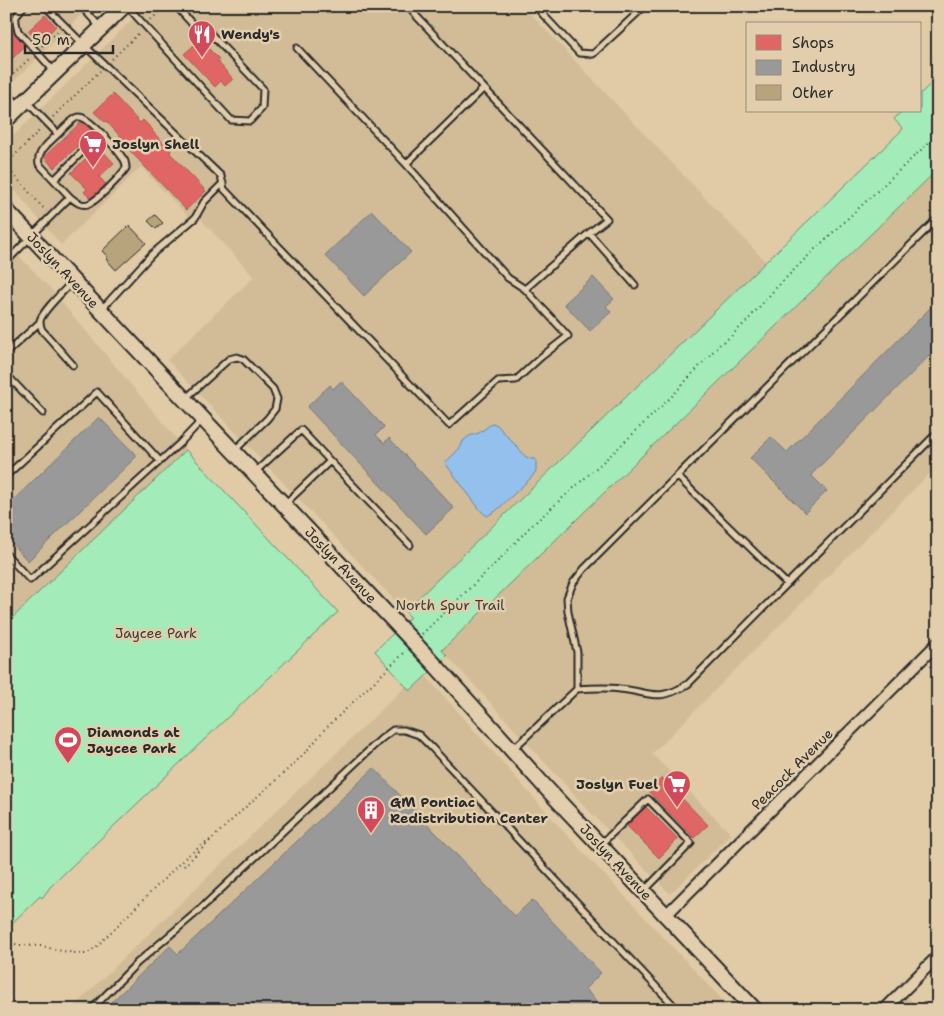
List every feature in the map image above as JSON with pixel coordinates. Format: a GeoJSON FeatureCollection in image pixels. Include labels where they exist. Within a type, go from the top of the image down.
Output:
{"type":"FeatureCollection","features":[{"type":"Feature","properties":{"kind":"main road"},"geometry":{"type":"LineString","coordinates":[[6,120],[125,6]]}},
{"type":"Feature","properties":{"kind":"main road","name":"Joslyn Avenue"},"geometry":{"type":"LineString","coordinates":[[6,210],[387,614],[755,1010]]}},
{"type":"Feature","properties":{"kind":"street","name":"Peacock Avenue"},"geometry":{"type":"LineString","coordinates":[[666,915],[938,643]]}},
{"type":"Feature","properties":{"kind":"street"},"geometry":{"type":"LineString","coordinates":[[884,1010],[938,956]]}},
{"type":"Feature","properties":{"kind":"lane"},"geometry":{"type":"LineString","coordinates":[[24,6],[16,15],[18,31],[55,72]]}},
{"type":"Feature","properties":{"kind":"lane"},"geometry":{"type":"LineString","coordinates":[[46,6],[105,66],[221,176],[224,190],[448,425],[498,381],[516,380],[568,336],[525,289],[508,278],[406,164],[297,48]]}},
{"type":"Feature","properties":{"kind":"lane"},"geometry":{"type":"LineString","coordinates":[[81,6],[101,28]]}},
{"type":"Feature","properties":{"kind":"lane"},"geometry":{"type":"LineString","coordinates":[[125,6],[231,120],[250,120],[262,108],[263,89],[209,32],[195,27],[176,6]]}},
{"type":"Feature","properties":{"kind":"lane"},"geometry":{"type":"LineString","coordinates":[[407,6],[607,219],[525,289]]}},
{"type":"Feature","properties":{"kind":"lane"},"geometry":{"type":"LineString","coordinates":[[535,6],[579,53],[593,54],[645,6]]}},
{"type":"Feature","properties":{"kind":"lane"},"geometry":{"type":"LineString","coordinates":[[406,164],[484,88]]}},
{"type":"Feature","properties":{"kind":"lane"},"geometry":{"type":"LineString","coordinates":[[6,93],[23,104],[58,134]]}},
{"type":"Feature","properties":{"kind":"lane"},"geometry":{"type":"LineString","coordinates":[[81,116],[87,119],[101,133],[123,157],[126,162],[126,168],[93,201],[87,204],[78,204],[39,164],[38,158],[40,153],[58,134],[76,118],[81,116]]}},
{"type":"Feature","properties":{"kind":"lane"},"geometry":{"type":"LineString","coordinates":[[54,180],[101,133]]}},
{"type":"Feature","properties":{"kind":"lane"},"geometry":{"type":"LineString","coordinates":[[100,310],[152,254],[195,218],[204,202],[223,183]]}},
{"type":"Feature","properties":{"kind":"lane"},"geometry":{"type":"LineString","coordinates":[[6,262],[70,197]]}},
{"type":"Feature","properties":{"kind":"lane"},"geometry":{"type":"LineString","coordinates":[[577,689],[577,652],[568,612],[567,598],[573,583],[584,569],[677,476],[938,218]]}},
{"type":"Feature","properties":{"kind":"lane"},"geometry":{"type":"LineString","coordinates":[[589,234],[634,285]]}},
{"type":"Feature","properties":{"kind":"lane"},"geometry":{"type":"LineString","coordinates":[[6,353],[40,322],[43,315],[73,281]]}},
{"type":"Feature","properties":{"kind":"lane"},"geometry":{"type":"LineString","coordinates":[[6,298],[9,313],[6,321]]}},
{"type":"Feature","properties":{"kind":"lane"},"geometry":{"type":"LineString","coordinates":[[40,322],[42,330],[73,365]]}},
{"type":"Feature","properties":{"kind":"lane"},"geometry":{"type":"LineString","coordinates":[[185,400],[229,359],[237,357],[244,359],[273,389],[278,399],[275,409],[234,452]]}},
{"type":"Feature","properties":{"kind":"lane"},"geometry":{"type":"LineString","coordinates":[[6,374],[42,413]]}},
{"type":"Feature","properties":{"kind":"lane"},"geometry":{"type":"LineString","coordinates":[[6,476],[98,392],[160,461]]}},
{"type":"Feature","properties":{"kind":"lane"},"geometry":{"type":"LineString","coordinates":[[6,554],[30,580],[203,419]]}},
{"type":"Feature","properties":{"kind":"lane"},"geometry":{"type":"LineString","coordinates":[[254,473],[301,430],[410,545]]}},
{"type":"Feature","properties":{"kind":"lane"},"geometry":{"type":"LineString","coordinates":[[512,750],[577,689],[595,687],[622,689],[649,695],[664,695],[677,691],[688,684],[938,432]]}},
{"type":"Feature","properties":{"kind":"lane"},"geometry":{"type":"LineString","coordinates":[[284,505],[330,461]]}},
{"type":"Feature","properties":{"kind":"lane"},"geometry":{"type":"LineString","coordinates":[[677,476],[787,584]]}},
{"type":"Feature","properties":{"kind":"lane"},"geometry":{"type":"LineString","coordinates":[[90,1010],[137,963],[197,912],[381,739],[393,730],[404,730],[419,735],[432,748],[678,1010]]}},
{"type":"Feature","properties":{"kind":"lane"},"geometry":{"type":"LineString","coordinates":[[600,845],[648,798],[692,843],[643,891]]}},
{"type":"Feature","properties":{"kind":"path"},"geometry":{"type":"LineString","coordinates":[[51,217],[6,165],[165,6]]}},
{"type":"Feature","properties":{"kind":"path"},"geometry":{"type":"LineString","coordinates":[[6,81],[64,25]]}},
{"type":"Feature","properties":{"kind":"path"},"geometry":{"type":"LineString","coordinates":[[420,637],[529,528],[614,452],[659,408],[719,344],[730,337],[747,321],[776,288],[814,251],[938,134]]}},
{"type":"Feature","properties":{"kind":"path"},"geometry":{"type":"LineString","coordinates":[[184,866],[305,753],[323,731],[406,650]]}},
{"type":"Feature","properties":{"kind":"path"},"geometry":{"type":"LineString","coordinates":[[6,940],[18,944],[42,946],[86,954],[95,948],[187,856],[215,837]]}},
{"type":"Feature","properties":{"kind":"shaded area"},"geometry":{"type":"Polygon","coordinates":[[[6,6],[90,6],[6,89],[6,6]]]}},
{"type":"Feature","properties":{"kind":"shaded area"},"geometry":{"type":"Polygon","coordinates":[[[146,6],[523,6],[766,262],[405,611],[167,360],[254,277],[197,215],[191,219],[141,167],[61,245],[6,180],[6,143],[146,6]]]}},
{"type":"Feature","properties":{"kind":"shaded area"},"geometry":{"type":"Polygon","coordinates":[[[938,169],[938,465],[652,754],[731,834],[670,894],[591,813],[442,650],[938,169]]]}},
{"type":"Feature","properties":{"kind":"shaded area"},"geometry":{"type":"Polygon","coordinates":[[[6,243],[48,286],[186,450],[16,615],[6,607],[6,243]]]}},
{"type":"Feature","properties":{"kind":"shaded area"},"geometry":{"type":"Polygon","coordinates":[[[426,676],[564,832],[732,1010],[70,1010],[406,686],[411,690],[426,676]]]}},
{"type":"Feature","properties":{"kind":"shaded area"},"geometry":{"type":"Polygon","coordinates":[[[906,995],[921,1010],[891,1010],[906,995]]]}},
{"type":"Feature","properties":{"kind":"green space","name":"North Spur Trail"},"geometry":{"type":"Polygon","coordinates":[[[938,77],[938,169],[442,650],[447,656],[410,691],[375,651],[410,617],[405,611],[903,129],[894,119],[901,112],[922,112],[922,92],[938,77]]]}},
{"type":"Feature","properties":{"kind":"green space","name":"Jaycee Park"},"geometry":{"type":"Polygon","coordinates":[[[186,450],[338,612],[51,886],[42,898],[40,896],[6,929],[6,624],[186,450]]]}},
{"type":"Feature","properties":{"kind":"water"},"geometry":{"type":"Polygon","coordinates":[[[493,423],[526,457],[536,459],[536,471],[496,511],[487,516],[481,511],[445,463],[469,436],[479,433],[493,423]]]}},
{"type":"Feature","properties":{"kind":"building: Shops"},"geometry":{"type":"Polygon","coordinates":[[[45,15],[56,26],[40,43],[28,31],[45,15]]]}},
{"type":"Feature","properties":{"kind":"building: Shops"},"geometry":{"type":"Polygon","coordinates":[[[6,24],[27,44],[10,61],[6,57],[6,24]]]}},
{"type":"Feature","properties":{"kind":"building: Shops"},"geometry":{"type":"Polygon","coordinates":[[[200,40],[219,59],[217,61],[233,79],[225,86],[221,81],[215,87],[184,54],[200,40]]]}},
{"type":"Feature","properties":{"kind":"building: Shops"},"geometry":{"type":"Polygon","coordinates":[[[113,94],[140,123],[143,120],[153,130],[171,151],[170,153],[206,191],[186,210],[130,151],[132,149],[106,121],[94,112],[113,94]]]}},
{"type":"Feature","properties":{"kind":"building: Shops"},"geometry":{"type":"Polygon","coordinates":[[[82,121],[93,132],[54,168],[44,157],[82,121]]]}},
{"type":"Feature","properties":{"kind":"building: Shops","name":"Joslyn Shell"},"geometry":{"type":"Polygon","coordinates":[[[98,146],[114,163],[99,177],[106,184],[91,199],[84,192],[87,189],[71,173],[98,146]]]}},
{"type":"Feature","properties":{"kind":"building: Shops"},"geometry":{"type":"Polygon","coordinates":[[[662,778],[708,825],[694,838],[648,791],[662,778]]]}},
{"type":"Feature","properties":{"kind":"building: Shops"},"geometry":{"type":"Polygon","coordinates":[[[646,807],[678,839],[659,858],[627,826],[646,807]]]}},
{"type":"Feature","properties":{"kind":"building: Industry"},"geometry":{"type":"Polygon","coordinates":[[[372,211],[411,252],[364,296],[325,255],[372,211]]]}},
{"type":"Feature","properties":{"kind":"building: Industry"},"geometry":{"type":"Polygon","coordinates":[[[593,277],[614,299],[606,306],[611,312],[590,331],[564,304],[593,277]]]}},
{"type":"Feature","properties":{"kind":"building: Industry"},"geometry":{"type":"Polygon","coordinates":[[[938,300],[938,347],[811,475],[827,491],[805,513],[750,458],[771,437],[787,452],[938,300]]]}},
{"type":"Feature","properties":{"kind":"building: Industry"},"geometry":{"type":"Polygon","coordinates":[[[341,381],[384,427],[376,435],[384,443],[389,438],[454,508],[426,534],[307,407],[330,385],[333,389],[341,381]]]}},
{"type":"Feature","properties":{"kind":"building: Industry"},"geometry":{"type":"Polygon","coordinates":[[[99,417],[137,456],[28,561],[6,538],[6,507],[99,417]]]}},
{"type":"Feature","properties":{"kind":"building: Industry","name":"GM Pontiac Redistribution Center"},"geometry":{"type":"Polygon","coordinates":[[[374,768],[515,916],[532,900],[601,973],[585,989],[605,1010],[103,1010],[170,946],[178,954],[374,768]]]}},
{"type":"Feature","properties":{"kind":"building: Other"},"geometry":{"type":"Polygon","coordinates":[[[155,215],[163,223],[156,229],[148,221],[155,215]]]}},
{"type":"Feature","properties":{"kind":"building: Other"},"geometry":{"type":"Polygon","coordinates":[[[129,225],[146,243],[116,270],[106,259],[108,257],[102,251],[129,225]]]}},
{"type":"Feature","properties":{"kind":"place","name":"Wendy's"},"geometry":{"type":"Point","coordinates":[202,58]}},
{"type":"Feature","properties":{"kind":"place","name":"Joslyn Shell"},"geometry":{"type":"Point","coordinates":[93,168]}},
{"type":"Feature","properties":{"kind":"place","name":"Diamonds at Jaycee Park"},"geometry":{"type":"Point","coordinates":[68,764]}},
{"type":"Feature","properties":{"kind":"place","name":"Joslyn Fuel"},"geometry":{"type":"Point","coordinates":[677,808]}},
{"type":"Feature","properties":{"kind":"place","name":"GM Pontiac Redistribution Center"},"geometry":{"type":"Point","coordinates":[371,834]}}]}
